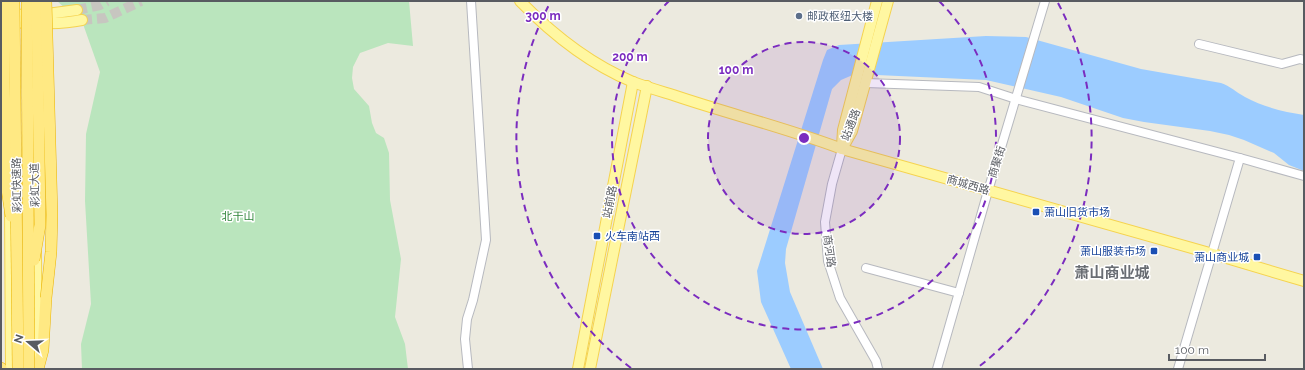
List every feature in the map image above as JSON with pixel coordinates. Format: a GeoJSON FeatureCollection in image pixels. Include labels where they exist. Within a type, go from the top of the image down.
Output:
{"type":"FeatureCollection","features":[{"type":"Feature","properties":{"kind":"highway"},"geometry":{"type":"LineString","coordinates":[[4,1],[4,81],[8,189],[18,261]]}},
{"type":"Feature","properties":{"kind":"highway","name":"彩虹快速路"},"geometry":{"type":"LineString","coordinates":[[14,1],[18,369]]}},
{"type":"Feature","properties":{"kind":"highway","name":"彩虹快速路"},"geometry":{"type":"LineString","coordinates":[[27,1],[29,369]]}},
{"type":"Feature","properties":{"kind":"highway"},"geometry":{"type":"LineString","coordinates":[[29,293],[40,225],[37,1]]}},
{"type":"Feature","properties":{"kind":"highway"},"geometry":{"type":"LineString","coordinates":[[37,369],[43,350],[46,298],[51,252],[52,215],[46,1]]}},
{"type":"Feature","properties":{"kind":"main road"},"geometry":{"type":"LineString","coordinates":[[9,1],[5,18],[11,369]]}},
{"type":"Feature","properties":{"kind":"main road","name":"彩虹大道"},"geometry":{"type":"LineString","coordinates":[[32,1],[37,369]]}},
{"type":"Feature","properties":{"kind":"main road","name":"商城西路"},"geometry":{"type":"LineString","coordinates":[[520,1],[562,40],[596,63],[633,82],[705,106],[797,133],[842,149],[1304,281]]}},
{"type":"Feature","properties":{"kind":"main road","name":"站通路"},"geometry":{"type":"LineString","coordinates":[[842,149],[852,131],[866,83],[878,1]]}},
{"type":"Feature","properties":{"kind":"main road","name":"站通路"},"geometry":{"type":"LineString","coordinates":[[842,149],[843,130],[855,83],[888,1]]}},
{"type":"Feature","properties":{"kind":"main road"},"geometry":{"type":"LineString","coordinates":[[33,19],[77,10]]}},
{"type":"Feature","properties":{"kind":"main road"},"geometry":{"type":"LineString","coordinates":[[5,18],[33,19],[67,23],[82,20]]}},
{"type":"Feature","properties":{"kind":"main road","name":"站前路"},"geometry":{"type":"LineString","coordinates":[[578,369],[633,82]]}},
{"type":"Feature","properties":{"kind":"main road"},"geometry":{"type":"LineString","coordinates":[[590,369],[647,86]]}},
{"type":"Feature","properties":{"kind":"street"},"geometry":{"type":"LineString","coordinates":[[468,369],[466,339],[467,319],[473,300],[486,240],[471,1]]}},
{"type":"Feature","properties":{"kind":"street","name":"商聚街"},"geometry":{"type":"LineString","coordinates":[[937,369],[1044,1]]}},
{"type":"Feature","properties":{"kind":"street"},"geometry":{"type":"LineString","coordinates":[[1199,44],[1282,64],[1300,59],[1304,60]]}},
{"type":"Feature","properties":{"kind":"street"},"geometry":{"type":"LineString","coordinates":[[866,83],[979,87],[1016,99],[1304,176]]}},
{"type":"Feature","properties":{"kind":"street","name":"商河路"},"geometry":{"type":"LineString","coordinates":[[842,149],[832,184],[825,222],[828,261],[840,298],[876,361],[878,369]]}},
{"type":"Feature","properties":{"kind":"street"},"geometry":{"type":"LineString","coordinates":[[1178,369],[1240,158]]}},
{"type":"Feature","properties":{"kind":"street"},"geometry":{"type":"LineString","coordinates":[[866,268],[959,293]]}},
{"type":"Feature","properties":{"kind":"green space","name":"北干山"},"geometry":{"type":"Polygon","coordinates":[[[57,1],[409,1],[413,46],[388,43],[360,53],[353,67],[352,78],[354,89],[369,106],[372,123],[376,133],[384,138],[389,153],[390,200],[401,259],[395,317],[405,344],[408,369],[82,369],[81,344],[91,304],[85,201],[86,134],[100,72],[83,24],[57,1]]]}},
{"type":"Feature","properties":{"kind":"water"},"geometry":{"type":"Polygon","coordinates":[[[986,36],[1026,37],[1141,69],[1221,83],[1259,104],[1281,111],[1304,115],[1304,171],[1289,165],[1274,153],[1229,135],[1123,118],[1061,97],[986,80],[855,74],[841,80],[832,89],[786,249],[785,263],[790,292],[823,369],[791,369],[761,302],[757,271],[827,50],[839,45],[986,36]]]}},
{"type":"Feature","properties":{"kind":"tunnel"},"geometry":{"type":"LineString","coordinates":[[77,10],[100,5],[107,1]]}},
{"type":"Feature","properties":{"kind":"tunnel"},"geometry":{"type":"LineString","coordinates":[[82,20],[105,18],[141,1]]}},
{"type":"Feature","properties":{"kind":"place","name":"邮政枢纽大楼"},"geometry":{"type":"Point","coordinates":[799,16]}},
{"type":"Feature","properties":{"kind":"place","name":"萧山旧货市场"},"geometry":{"type":"Point","coordinates":[1036,212]}},
{"type":"Feature","properties":{"kind":"place","name":"火车南站西"},"geometry":{"type":"Point","coordinates":[597,236]}},
{"type":"Feature","properties":{"kind":"place","name":"萧山服装市场"},"geometry":{"type":"Point","coordinates":[1154,251]}},
{"type":"Feature","properties":{"kind":"place","name":"萧山商业城"},"geometry":{"type":"Point","coordinates":[1257,257]}},
{"type":"Feature","properties":{"kind":"district","name":"萧山商业城"},"geometry":{"type":"Point","coordinates":[1112,273]}}]}
